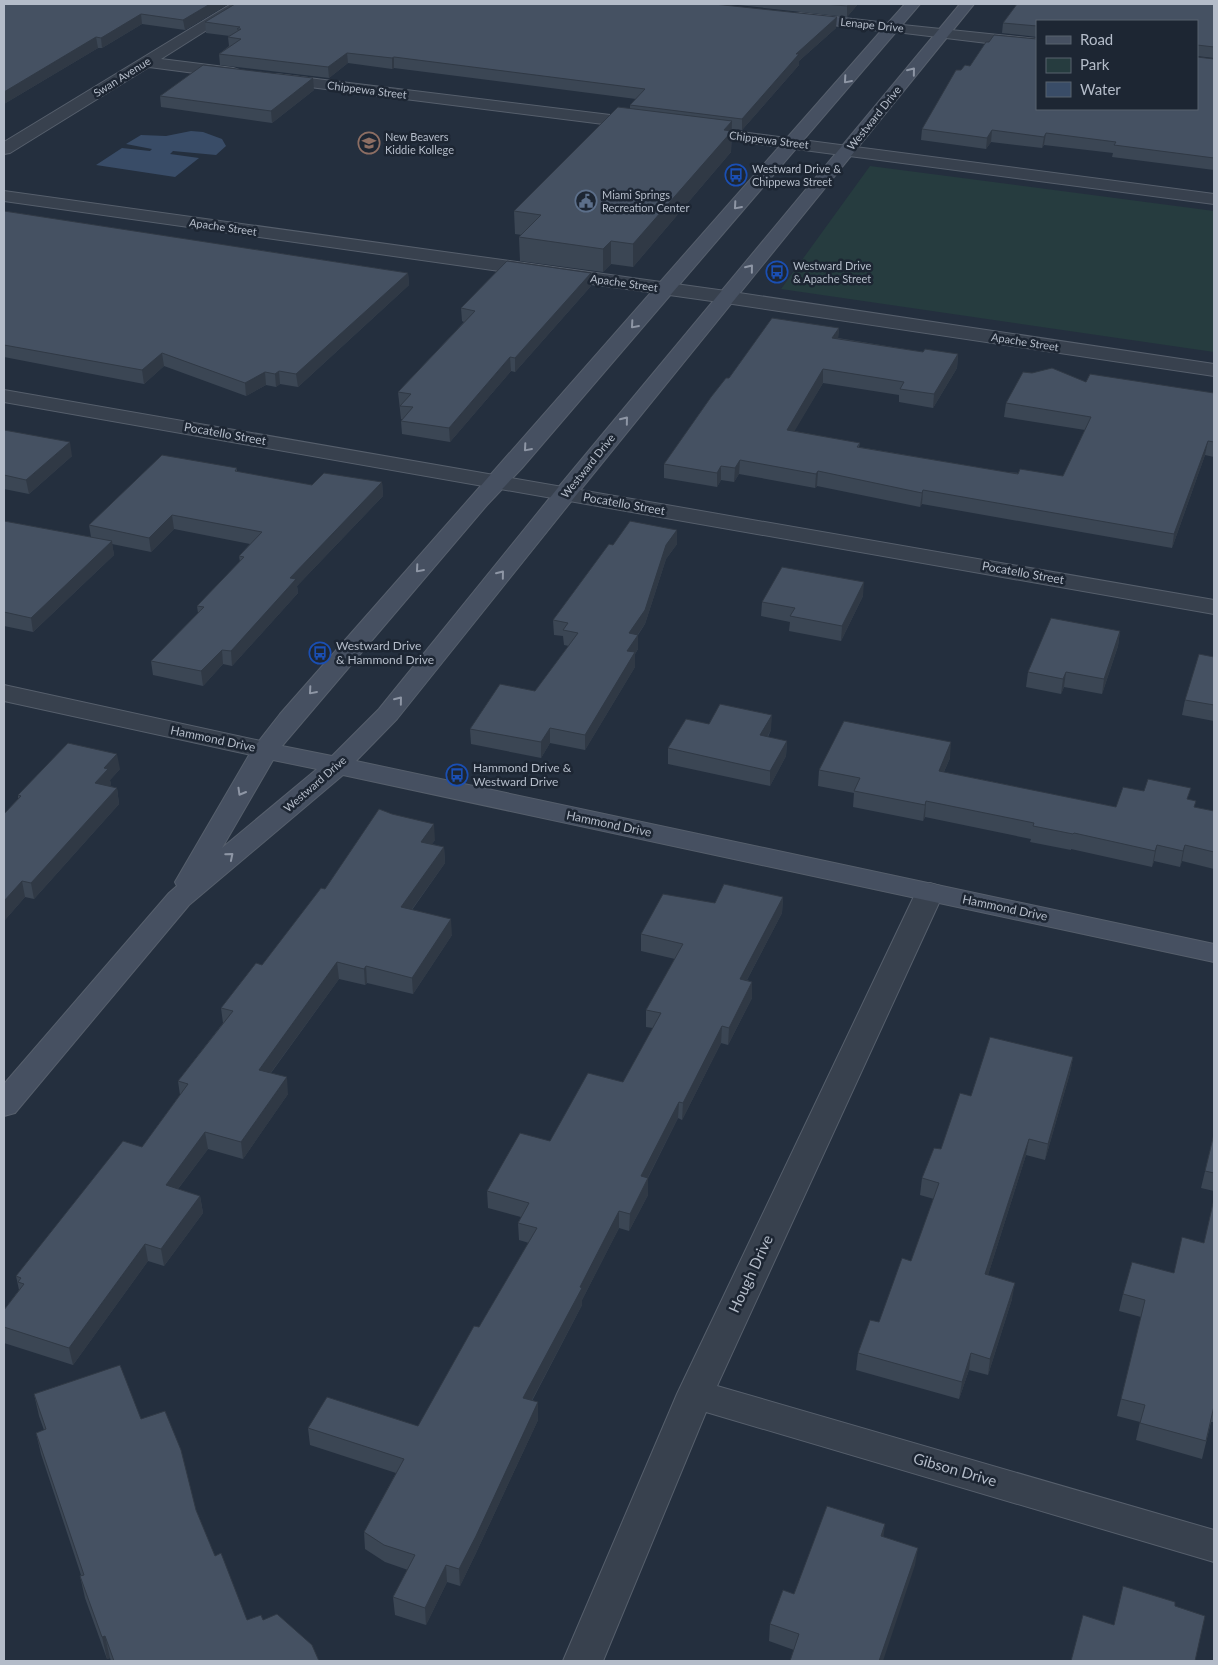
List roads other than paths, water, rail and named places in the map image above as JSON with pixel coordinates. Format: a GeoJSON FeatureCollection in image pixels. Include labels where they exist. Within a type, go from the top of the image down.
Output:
{"type":"FeatureCollection","features":[{"type":"Feature","properties":{"kind":"street","name":"Swan Avenue"},"geometry":{"type":"LineString","coordinates":[[4,149],[241,4]]}},
{"type":"Feature","properties":{"kind":"street","name":"Westward Drive"},"geometry":{"type":"LineString","coordinates":[[179,899],[265,750],[303,701],[478,500],[497,482],[913,4]]}},
{"type":"Feature","properties":{"kind":"street","name":"Westward Drive"},"geometry":{"type":"LineString","coordinates":[[4,1105],[179,899],[337,766],[388,714],[565,494],[967,4]]}},
{"type":"Feature","properties":{"kind":"street","name":"Lenape Drive"},"geometry":{"type":"LineString","coordinates":[[784,16],[1036,44]]}},
{"type":"Feature","properties":{"kind":"street","name":"Chippewa Street"},"geometry":{"type":"LineString","coordinates":[[145,62],[659,126]]}},
{"type":"Feature","properties":{"kind":"street","name":"Chippewa Street"},"geometry":{"type":"LineString","coordinates":[[678,129],[1214,198]]}},
{"type":"Feature","properties":{"kind":"street","name":"Apache Street"},"geometry":{"type":"LineString","coordinates":[[4,196],[666,288],[1214,370]]}},
{"type":"Feature","properties":{"kind":"street","name":"Pocatello Street"},"geometry":{"type":"LineString","coordinates":[[4,396],[1214,607]]}},
{"type":"Feature","properties":{"kind":"street","name":"Hammond Drive"},"geometry":{"type":"LineString","coordinates":[[4,693],[337,766],[1214,952]]}},
{"type":"Feature","properties":{"kind":"street","name":"Hough Drive"},"geometry":{"type":"LineString","coordinates":[[583,1661],[695,1394],[930,892]]}},
{"type":"Feature","properties":{"kind":"street","name":"Gibson Drive"},"geometry":{"type":"LineString","coordinates":[[695,1394],[1214,1546]]}},
{"type":"Feature","properties":{"kind":"water"},"geometry":{"type":"Polygon","coordinates":[[[191,131],[203,132],[222,139],[226,146],[216,155],[173,151],[170,154],[199,158],[175,177],[96,165],[122,148],[150,151],[152,149],[126,144],[141,135],[166,136],[191,131]]]}},
{"type":"Feature","properties":{"kind":"place","name":"New Beavers Kiddie Kollege"},"geometry":{"type":"Point","coordinates":[369,143]}},
{"type":"Feature","properties":{"kind":"place","name":"Westward Drive & Chippewa Street"},"geometry":{"type":"Point","coordinates":[736,175]}},
{"type":"Feature","properties":{"kind":"place","name":"Miami Springs Recreation Center"},"geometry":{"type":"Point","coordinates":[586,201]}},
{"type":"Feature","properties":{"kind":"place","name":"Westward Drive & Apache Street"},"geometry":{"type":"Point","coordinates":[777,272]}},
{"type":"Feature","properties":{"kind":"place","name":"Westward Drive & Hammond Drive"},"geometry":{"type":"Point","coordinates":[320,653]}},
{"type":"Feature","properties":{"kind":"place","name":"Hammond Drive & Westward Drive"},"geometry":{"type":"Point","coordinates":[457,775]}}]}
